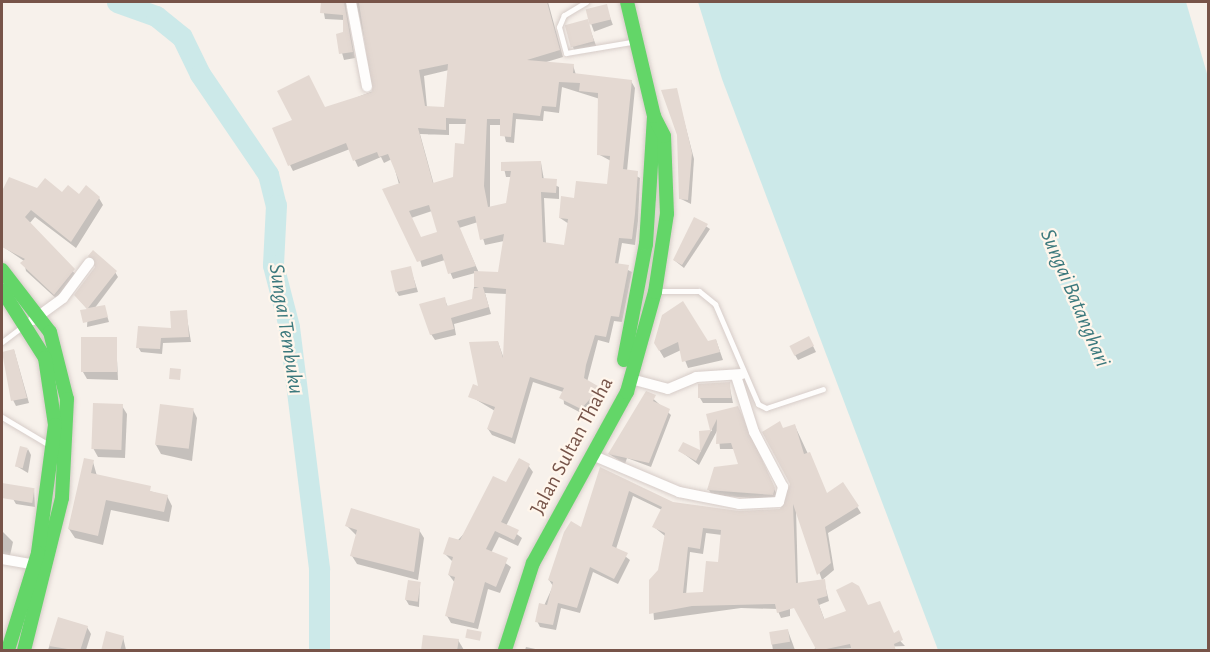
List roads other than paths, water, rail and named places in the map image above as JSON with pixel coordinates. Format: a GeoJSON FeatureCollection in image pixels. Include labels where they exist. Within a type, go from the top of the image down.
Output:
{"type":"FeatureCollection","features":[{"type":"Feature","properties":{"kind":"main road","name":"Jalan Sultan Thaha"},"geometry":{"type":"LineString","coordinates":[[505,651],[523,586],[561,494],[592,455],[631,379],[655,292],[667,214],[664,136],[654,116],[638,40],[627,2]]}},
{"type":"Feature","properties":{"kind":"main road","name":"Jalan Sultan Thaha"},"geometry":{"type":"LineString","coordinates":[[492,651],[510,581],[561,494],[614,389],[638,290],[654,116]]}},
{"type":"Feature","properties":{"kind":"main road"},"geometry":{"type":"LineString","coordinates":[[2,270],[41,316],[63,371],[68,446],[52,556],[24,651]]}},
{"type":"Feature","properties":{"kind":"main road"},"geometry":{"type":"LineString","coordinates":[[2,290],[27,323],[50,377],[53,447],[35,565],[8,651]]}},
{"type":"Feature","properties":{"kind":"main road"},"geometry":{"type":"LineString","coordinates":[[638,290],[655,292]]}},
{"type":"Feature","properties":{"kind":"street"},"geometry":{"type":"LineString","coordinates":[[351,2],[367,87]]}},
{"type":"Feature","properties":{"kind":"street"},"geometry":{"type":"LineString","coordinates":[[27,323],[41,316],[63,298],[89,263]]}},
{"type":"Feature","properties":{"kind":"street"},"geometry":{"type":"LineString","coordinates":[[592,455],[679,492],[739,504],[779,502],[783,487],[754,432],[739,375],[696,377],[668,389],[631,379]]}},
{"type":"Feature","properties":{"kind":"street"},"geometry":{"type":"LineString","coordinates":[[2,559],[35,565]]}},
{"type":"Feature","properties":{"kind":"lane"},"geometry":{"type":"LineString","coordinates":[[586,2],[564,15],[559,27],[566,53],[638,40]]}},
{"type":"Feature","properties":{"kind":"lane"},"geometry":{"type":"LineString","coordinates":[[655,292],[699,291],[715,304],[739,375],[751,397],[766,408],[823,389]]}},
{"type":"Feature","properties":{"kind":"lane"},"geometry":{"type":"LineString","coordinates":[[2,342],[27,323]]}},
{"type":"Feature","properties":{"kind":"lane"},"geometry":{"type":"LineString","coordinates":[[2,417],[53,447]]}},
{"type":"Feature","properties":{"kind":"water","name":"Sungai Batanghari"},"geometry":{"type":"Polygon","coordinates":[[[698,2],[1186,2],[1208,77],[1208,650],[938,650],[722,79],[698,2]]]}},
{"type":"Feature","properties":{"kind":"waterway","name":"Sungai Tembuku"},"geometry":{"type":"LineString","coordinates":[[117,2],[156,16],[182,37],[200,74],[268,174],[276,205],[273,265],[289,327],[319,569],[319,650]]}}]}
